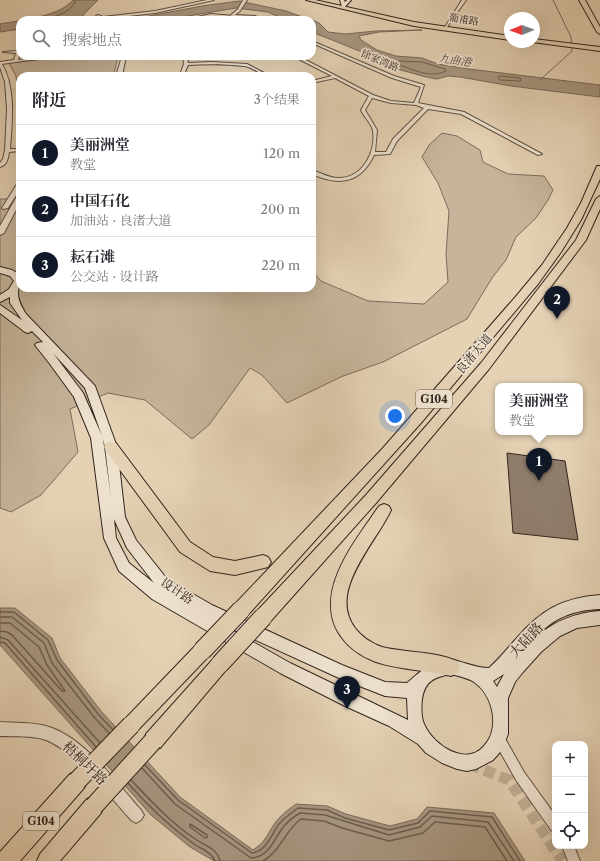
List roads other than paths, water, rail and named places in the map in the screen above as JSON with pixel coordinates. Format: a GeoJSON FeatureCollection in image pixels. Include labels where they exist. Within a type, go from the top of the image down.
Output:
{"type":"FeatureCollection","features":[{"type":"Feature","properties":{"kind":"highway"},"geometry":{"type":"LineString","coordinates":[[582,0],[600,32]]}},
{"type":"Feature","properties":{"kind":"highway","name":"良渚大道"},"geometry":{"type":"LineString","coordinates":[[6,861],[77,781],[202,652],[450,382],[512,309],[544,269],[568,235],[582,210],[600,168]]}},
{"type":"Feature","properties":{"kind":"highway","name":"良渚大道"},"geometry":{"type":"LineString","coordinates":[[47,861],[220,664],[371,499],[466,389],[540,296],[581,240],[600,199]]}},
{"type":"Feature","properties":{"kind":"highway"},"geometry":{"type":"LineString","coordinates":[[111,447],[185,547],[210,564],[234,568],[263,562]]}},
{"type":"Feature","properties":{"kind":"highway"},"geometry":{"type":"LineString","coordinates":[[384,510],[356,556],[339,591],[339,617],[353,640],[364,648],[383,655],[436,663],[451,667]]}},
{"type":"Feature","properties":{"kind":"main road"},"geometry":{"type":"LineString","coordinates":[[308,0],[344,7]]}},
{"type":"Feature","properties":{"kind":"main road"},"geometry":{"type":"LineString","coordinates":[[342,0],[344,7]]}},
{"type":"Feature","properties":{"kind":"main road"},"geometry":{"type":"LineString","coordinates":[[344,7],[349,0]]}},
{"type":"Feature","properties":{"kind":"main road","name":"葡甫路"},"geometry":{"type":"LineString","coordinates":[[344,7],[353,11],[414,24],[504,37]]}},
{"type":"Feature","properties":{"kind":"main road","name":"葡甫路"},"geometry":{"type":"LineString","coordinates":[[344,7],[446,26],[504,34]]}},
{"type":"Feature","properties":{"kind":"main road"},"geometry":{"type":"LineString","coordinates":[[540,40],[548,42]]}},
{"type":"Feature","properties":{"kind":"main road"},"geometry":{"type":"LineString","coordinates":[[540,42],[589,46],[600,49]]}},
{"type":"Feature","properties":{"kind":"main road"},"geometry":{"type":"LineString","coordinates":[[589,46],[600,45]]}},
{"type":"Feature","properties":{"kind":"main road","name":"设计路"},"geometry":{"type":"LineString","coordinates":[[0,270],[8,271],[16,275]]}},
{"type":"Feature","properties":{"kind":"main road","name":"设计路"},"geometry":{"type":"LineString","coordinates":[[16,287],[13,291],[15,303],[22,316],[90,386],[111,447],[119,517],[131,544],[162,583],[207,610],[339,671],[385,689],[399,691],[409,690],[428,674],[440,669],[451,667]]}},
{"type":"Feature","properties":{"kind":"main road"},"geometry":{"type":"LineString","coordinates":[[0,299],[13,291]]}},
{"type":"Feature","properties":{"kind":"main road","name":"设计路"},"geometry":{"type":"LineString","coordinates":[[0,308],[28,331],[54,361],[79,396],[97,438],[110,538],[124,567],[157,594],[285,668],[350,701],[394,721],[422,738]]}},
{"type":"Feature","properties":{"kind":"main road","name":"大陆路"},"geometry":{"type":"LineString","coordinates":[[478,675],[492,675],[535,627],[563,608],[579,603],[600,602]]}},
{"type":"Feature","properties":{"kind":"main road","name":"大陆路"},"geometry":{"type":"LineString","coordinates":[[500,710],[501,697],[510,678],[532,650],[543,639],[565,625],[600,618]]}},
{"type":"Feature","properties":{"kind":"main road"},"geometry":{"type":"LineString","coordinates":[[419,683],[414,696],[413,709],[416,724],[422,738],[434,750],[449,759],[467,763],[486,756],[493,749],[499,738],[502,724],[500,710],[485,681],[478,675],[451,667]]}},
{"type":"Feature","properties":{"kind":"street"},"geometry":{"type":"LineString","coordinates":[[120,16],[155,12],[212,0]]}},
{"type":"Feature","properties":{"kind":"street"},"geometry":{"type":"LineString","coordinates":[[218,16],[232,16],[239,10],[245,0]]}},
{"type":"Feature","properties":{"kind":"street"},"geometry":{"type":"LineString","coordinates":[[446,26],[464,0]]}},
{"type":"Feature","properties":{"kind":"street"},"geometry":{"type":"LineString","coordinates":[[206,16],[232,16]]}},
{"type":"Feature","properties":{"kind":"street","name":"徐家湾路"},"geometry":{"type":"LineString","coordinates":[[316,44],[393,77],[423,86],[416,104]]}},
{"type":"Feature","properties":{"kind":"street"},"geometry":{"type":"LineString","coordinates":[[5,52],[16,52]]}},
{"type":"Feature","properties":{"kind":"street"},"geometry":{"type":"LineString","coordinates":[[0,165],[5,162],[10,114],[8,79],[0,63],[16,60]]}},
{"type":"Feature","properties":{"kind":"street"},"geometry":{"type":"LineString","coordinates":[[120,72],[123,60]]}},
{"type":"Feature","properties":{"kind":"street"},"geometry":{"type":"LineString","coordinates":[[183,72],[186,64],[186,60]]}},
{"type":"Feature","properties":{"kind":"street"},"geometry":{"type":"LineString","coordinates":[[303,60],[371,96],[391,102],[416,104],[462,113],[540,154]]}},
{"type":"Feature","properties":{"kind":"street"},"geometry":{"type":"LineString","coordinates":[[186,64],[211,63],[247,65],[260,72]]}},
{"type":"Feature","properties":{"kind":"street"},"geometry":{"type":"LineString","coordinates":[[316,81],[335,77]]}},
{"type":"Feature","properties":{"kind":"street"},"geometry":{"type":"LineString","coordinates":[[316,174],[326,178],[337,179],[355,177],[364,169],[373,154],[375,130],[365,116],[363,110],[371,96]]}},
{"type":"Feature","properties":{"kind":"street"},"geometry":{"type":"LineString","coordinates":[[373,154],[388,153],[395,140],[427,107]]}},
{"type":"Feature","properties":{"kind":"street"},"geometry":{"type":"LineString","coordinates":[[7,151],[16,150]]}},
{"type":"Feature","properties":{"kind":"street"},"geometry":{"type":"LineString","coordinates":[[0,218],[16,191]]}},
{"type":"Feature","properties":{"kind":"street"},"geometry":{"type":"LineString","coordinates":[[0,233],[16,203]]}},
{"type":"Feature","properties":{"kind":"street","name":"梧桐圩路"},"geometry":{"type":"LineString","coordinates":[[0,729],[48,733],[62,741],[82,757],[136,815]]}},
{"type":"Feature","properties":{"kind":"street"},"geometry":{"type":"LineString","coordinates":[[499,738],[520,776],[552,822]]}},
{"type":"Feature","properties":{"kind":"street"},"geometry":{"type":"LineString","coordinates":[[569,849],[574,861]]}},
{"type":"Feature","properties":{"kind":"water"},"geometry":{"type":"Polygon","coordinates":[[[73,0],[98,0],[83,15],[42,16],[67,6],[73,0]]]}},
{"type":"Feature","properties":{"kind":"water"},"geometry":{"type":"Polygon","coordinates":[[[239,1],[286,11],[300,16],[277,16],[268,12],[236,8],[188,16],[149,16],[239,1]]]}},
{"type":"Feature","properties":{"kind":"water"},"geometry":{"type":"Polygon","coordinates":[[[16,22],[16,30],[0,32],[0,24],[16,22]]]}},
{"type":"Feature","properties":{"kind":"water"},"geometry":{"type":"Polygon","coordinates":[[[316,22],[328,32],[345,34],[376,31],[422,30],[379,32],[359,36],[361,40],[377,50],[396,56],[422,58],[438,64],[469,69],[600,85],[600,97],[511,86],[460,77],[448,76],[437,79],[426,77],[390,67],[362,52],[316,34],[316,22]]]}},
{"type":"Feature","properties":{"kind":"water"},"geometry":{"type":"Polygon","coordinates":[[[0,608],[15,608],[52,638],[60,658],[101,711],[180,797],[253,850],[263,842],[275,822],[296,804],[327,806],[346,814],[390,826],[417,819],[427,807],[494,813],[525,861],[214,861],[190,847],[151,815],[0,645],[0,608]]]}},
{"type":"Feature","properties":{"kind":"waterway"},"geometry":{"type":"LineString","coordinates":[[540,80],[572,51],[571,37],[553,0]]}},
{"type":"Feature","properties":{"kind":"tunnel"},"geometry":{"type":"LineString","coordinates":[[469,764],[509,780],[562,861]]}},
{"type":"Feature","properties":{"kind":"place","name":"中国石化"},"geometry":{"type":"Point","coordinates":[557,319]}},
{"type":"Feature","properties":{"kind":"place","name":"美丽洲堂"},"geometry":{"type":"Point","coordinates":[539,481]}},
{"type":"Feature","properties":{"kind":"place","name":"耘石滩"},"geometry":{"type":"Point","coordinates":[347,709]}},
{"type":"Feature","properties":{"kind":"water label","name":"九曲港"},"geometry":{"type":"Point","coordinates":[455,60]}}]}
